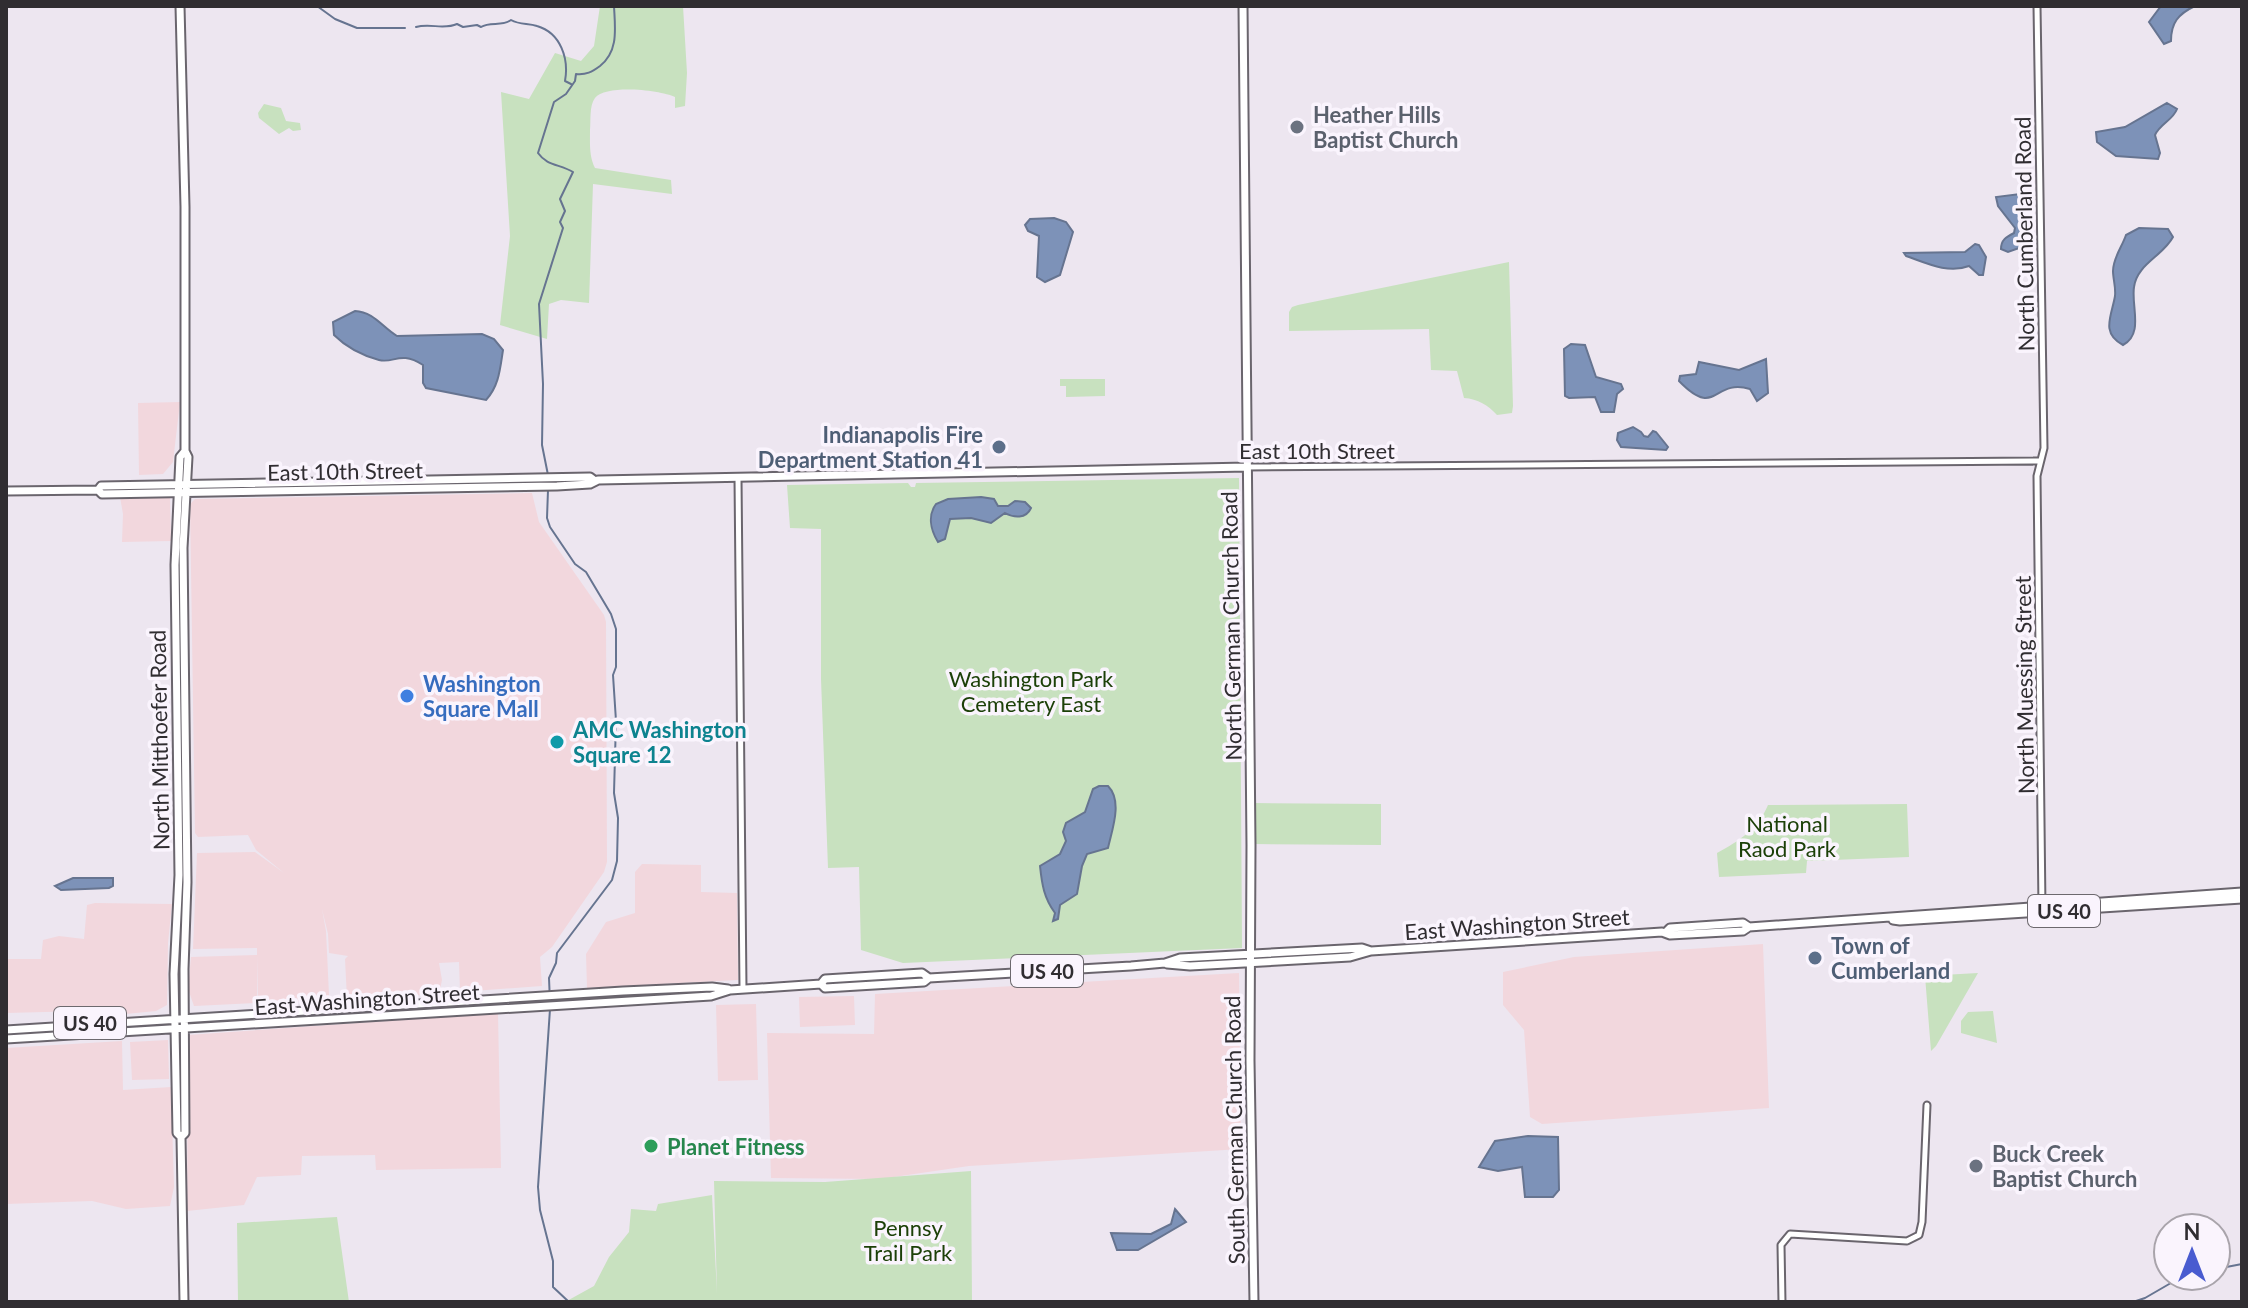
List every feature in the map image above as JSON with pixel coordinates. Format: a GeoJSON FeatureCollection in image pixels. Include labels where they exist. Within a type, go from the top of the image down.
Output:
{"type":"FeatureCollection","features":[{"type":"Feature","properties":{"kind":"main road","name":"North Mitthoefer Road"},"geometry":{"type":"LineString","coordinates":[[176,1025],[175,958],[179,888],[175,544],[188,457],[185,451],[185,221],[180,6]]}},
{"type":"Feature","properties":{"kind":"main road","name":"North German Church Road"},"geometry":{"type":"LineString","coordinates":[[1243,6],[1251,958]]}},
{"type":"Feature","properties":{"kind":"main road","name":"East 10th Street"},"geometry":{"type":"LineString","coordinates":[[6,491],[98,490],[102,494],[182,488],[557,482],[590,477],[594,480],[738,478],[1247,467]]}},
{"type":"Feature","properties":{"kind":"main road","name":"North Mitthoefer Road"},"geometry":{"type":"LineString","coordinates":[[182,488],[187,882],[184,1018]]}},
{"type":"Feature","properties":{"kind":"main road"},"geometry":{"type":"LineString","coordinates":[[175,544],[179,547],[179,563],[183,568]]}},
{"type":"Feature","properties":{"kind":"main road","name":"East Washington Street"},"geometry":{"type":"LineString","coordinates":[[6,1030],[539,1007],[711,996],[743,989],[924,982],[929,978],[1165,963],[1180,958],[1251,958],[1362,948],[1371,951],[1666,932],[1670,928],[1743,923],[1749,927],[1887,918],[1900,921],[2242,892]]}},
{"type":"Feature","properties":{"kind":"main road","name":"East Washington Street"},"geometry":{"type":"LineString","coordinates":[[2042,909],[2242,899]]}},
{"type":"Feature","properties":{"kind":"main road","name":"South German Church Road"},"geometry":{"type":"LineString","coordinates":[[1251,958],[1254,1302]]}},
{"type":"Feature","properties":{"kind":"main road","name":"East Washington Street"},"geometry":{"type":"LineString","coordinates":[[6,1039],[176,1025],[184,1018],[712,987],[730,990]]}},
{"type":"Feature","properties":{"kind":"main road"},"geometry":{"type":"LineString","coordinates":[[176,1025],[185,1088],[185,1133],[181,1137]]}},
{"type":"Feature","properties":{"kind":"main road"},"geometry":{"type":"LineString","coordinates":[[176,1025],[184,1302]]}},
{"type":"Feature","properties":{"kind":"street","name":"North Cumberland Road"},"geometry":{"type":"LineString","coordinates":[[2037,6],[2044,448],[2041,461]]}},
{"type":"Feature","properties":{"kind":"street","name":"East 10th Street"},"geometry":{"type":"LineString","coordinates":[[1247,467],[2041,461]]}},
{"type":"Feature","properties":{"kind":"street","name":"North Muessing Street"},"geometry":{"type":"LineString","coordinates":[[2041,461],[2037,490],[2042,909]]}},
{"type":"Feature","properties":{"kind":"street"},"geometry":{"type":"LineString","coordinates":[[738,478],[743,989]]}},
{"type":"Feature","properties":{"kind":"street"},"geometry":{"type":"LineString","coordinates":[[1782,1302],[1781,1245],[1790,1234],[1903,1241],[1913,1240],[1919,1235],[1927,1105]]}},
{"type":"Feature","properties":{"kind":"shaded area"},"geometry":{"type":"Polygon","coordinates":[[[180,402],[173,462],[163,474],[139,475],[138,403],[180,402]]]}},
{"type":"Feature","properties":{"kind":"shaded area","name":"Washington Square Mall"},"geometry":{"type":"Polygon","coordinates":[[[532,493],[539,522],[606,622],[607,862],[604,872],[552,947],[540,957],[542,986],[460,992],[459,962],[439,963],[442,980],[439,994],[347,999],[345,959],[348,956],[329,953],[322,909],[329,995],[326,1000],[258,1003],[257,956],[257,1003],[194,1006],[188,989],[191,957],[257,955],[257,948],[193,949],[197,853],[255,852],[284,873],[256,850],[248,835],[198,837],[195,833],[190,504],[195,499],[532,493]]]}},
{"type":"Feature","properties":{"kind":"shaded area"},"geometry":{"type":"Polygon","coordinates":[[[120,497],[170,498],[171,541],[122,542],[120,497]]]}},
{"type":"Feature","properties":{"kind":"shaded area"},"geometry":{"type":"Polygon","coordinates":[[[642,864],[701,865],[701,892],[737,893],[738,980],[587,988],[586,954],[606,922],[635,913],[635,872],[642,864]]]}},
{"type":"Feature","properties":{"kind":"shaded area"},"geometry":{"type":"Polygon","coordinates":[[[172,904],[167,1005],[156,1011],[85,1018],[84,1011],[6,1013],[6,959],[41,959],[43,940],[59,936],[84,939],[87,905],[172,904]]]}},
{"type":"Feature","properties":{"kind":"shaded area"},"geometry":{"type":"Polygon","coordinates":[[[1763,944],[1769,1108],[1542,1124],[1530,1117],[1524,1030],[1503,1005],[1503,972],[1574,957],[1763,944]]]}},
{"type":"Feature","properties":{"kind":"shaded area"},"geometry":{"type":"Polygon","coordinates":[[[1239,973],[1241,1149],[969,1166],[880,1179],[771,1178],[767,1033],[874,1034],[875,994],[1239,973]]]}},
{"type":"Feature","properties":{"kind":"shaded area"},"geometry":{"type":"Polygon","coordinates":[[[854,996],[855,1025],[800,1027],[799,997],[854,996]]]}},
{"type":"Feature","properties":{"kind":"shaded area"},"geometry":{"type":"Polygon","coordinates":[[[756,1004],[758,1080],[718,1081],[716,1005],[756,1004]]]}},
{"type":"Feature","properties":{"kind":"shaded area"},"geometry":{"type":"Polygon","coordinates":[[[498,1013],[501,1168],[376,1170],[375,1155],[302,1156],[301,1175],[257,1177],[244,1205],[187,1211],[188,1035],[498,1013]]]}},
{"type":"Feature","properties":{"kind":"shaded area"},"geometry":{"type":"Polygon","coordinates":[[[168,1040],[169,1079],[132,1080],[130,1042],[168,1040]]]}},
{"type":"Feature","properties":{"kind":"shaded area"},"geometry":{"type":"Polygon","coordinates":[[[122,1041],[123,1090],[171,1087],[174,1187],[170,1206],[126,1209],[92,1201],[6,1204],[6,1048],[122,1041]]]}},
{"type":"Feature","properties":{"kind":"green space"},"geometry":{"type":"Polygon","coordinates":[[[600,6],[683,6],[687,73],[685,106],[675,108],[675,97],[668,94],[621,90],[595,98],[591,114],[590,150],[595,168],[671,180],[672,194],[593,184],[589,303],[561,300],[549,304],[547,339],[500,325],[510,236],[501,92],[529,99],[555,53],[581,61],[594,46],[600,6]]]}},
{"type":"Feature","properties":{"kind":"green space"},"geometry":{"type":"Polygon","coordinates":[[[264,104],[281,108],[286,121],[300,123],[301,130],[289,128],[279,134],[259,118],[258,113],[264,104]]]}},
{"type":"Feature","properties":{"kind":"green space"},"geometry":{"type":"Polygon","coordinates":[[[1509,262],[1512,413],[1497,415],[1482,403],[1464,398],[1457,371],[1431,370],[1429,329],[1289,331],[1289,312],[1298,305],[1509,262]]]}},
{"type":"Feature","properties":{"kind":"green space"},"geometry":{"type":"Polygon","coordinates":[[[1060,379],[1105,379],[1105,396],[1066,397],[1066,386],[1060,386],[1060,379]]]}},
{"type":"Feature","properties":{"kind":"green space","name":"Washington Park Cemetery East"},"geometry":{"type":"Polygon","coordinates":[[[1239,478],[1242,948],[903,963],[861,950],[859,867],[828,868],[821,679],[821,529],[790,528],[787,485],[908,483],[915,487],[916,483],[1239,478]]]}},
{"type":"Feature","properties":{"kind":"green space"},"geometry":{"type":"Polygon","coordinates":[[[1254,803],[1381,804],[1381,845],[1254,844],[1254,803]]]}},
{"type":"Feature","properties":{"kind":"green space","name":"National Raod Park"},"geometry":{"type":"Polygon","coordinates":[[[1907,804],[1909,857],[1807,861],[1806,873],[1719,877],[1717,853],[1747,834],[1768,805],[1907,804]]]}},
{"type":"Feature","properties":{"kind":"green space"},"geometry":{"type":"Polygon","coordinates":[[[1978,973],[1936,1046],[1931,1051],[1925,976],[1978,973]]]}},
{"type":"Feature","properties":{"kind":"green space"},"geometry":{"type":"Polygon","coordinates":[[[1993,1011],[1997,1043],[1961,1033],[1961,1021],[1968,1012],[1993,1011]]]}},
{"type":"Feature","properties":{"kind":"green space","name":"Pennsy Trail Park"},"geometry":{"type":"Polygon","coordinates":[[[971,1171],[972,1302],[565,1302],[594,1286],[609,1257],[629,1232],[631,1209],[656,1211],[658,1204],[712,1195],[717,1293],[714,1181],[825,1182],[971,1171]]]}},
{"type":"Feature","properties":{"kind":"green space"},"geometry":{"type":"Polygon","coordinates":[[[337,1217],[349,1302],[238,1302],[237,1223],[337,1217]]]}},
{"type":"Feature","properties":{"kind":"water"},"geometry":{"type":"Polygon","coordinates":[[[2161,6],[2195,6],[2177,20],[2171,41],[2164,44],[2149,22],[2161,6]]]}},
{"type":"Feature","properties":{"kind":"water"},"geometry":{"type":"Polygon","coordinates":[[[2167,103],[2177,109],[2155,135],[2160,153],[2158,159],[2116,156],[2097,142],[2096,132],[2125,127],[2167,103]]]}},
{"type":"Feature","properties":{"kind":"water"},"geometry":{"type":"Polygon","coordinates":[[[2020,194],[2026,200],[2022,247],[2008,252],[2001,249],[2002,243],[2014,233],[2015,228],[1998,206],[1996,197],[2020,194]]]}},
{"type":"Feature","properties":{"kind":"water"},"geometry":{"type":"Polygon","coordinates":[[[1054,218],[1066,222],[1073,232],[1060,275],[1045,282],[1037,277],[1039,236],[1028,231],[1025,225],[1030,219],[1054,218]]]}},
{"type":"Feature","properties":{"kind":"water"},"geometry":{"type":"Polygon","coordinates":[[[2139,228],[2168,229],[2173,237],[2136,279],[2135,327],[2123,345],[2112,335],[2109,323],[2115,296],[2113,266],[2126,235],[2139,228]]]}},
{"type":"Feature","properties":{"kind":"water"},"geometry":{"type":"Polygon","coordinates":[[[1975,244],[1979,245],[1986,257],[1983,275],[1969,266],[1953,269],[1937,267],[1904,253],[1965,252],[1975,244]]]}},
{"type":"Feature","properties":{"kind":"water"},"geometry":{"type":"Polygon","coordinates":[[[355,311],[373,317],[397,336],[482,334],[494,339],[503,350],[494,389],[486,400],[426,388],[423,365],[409,358],[379,360],[344,344],[334,335],[333,322],[355,311]]]}},
{"type":"Feature","properties":{"kind":"water"},"geometry":{"type":"Polygon","coordinates":[[[1571,344],[1585,345],[1596,377],[1621,384],[1623,389],[1617,394],[1614,412],[1601,412],[1595,397],[1565,396],[1564,349],[1571,344]]]}},
{"type":"Feature","properties":{"kind":"water"},"geometry":{"type":"Polygon","coordinates":[[[1766,359],[1768,393],[1757,401],[1750,389],[1738,387],[1708,398],[1701,397],[1679,381],[1680,376],[1696,374],[1699,362],[1739,370],[1766,359]]]}},
{"type":"Feature","properties":{"kind":"water"},"geometry":{"type":"Polygon","coordinates":[[[1633,427],[1648,437],[1653,431],[1656,432],[1668,447],[1666,450],[1621,447],[1617,440],[1618,433],[1633,427]]]}},
{"type":"Feature","properties":{"kind":"water"},"geometry":{"type":"Polygon","coordinates":[[[948,499],[994,499],[998,506],[1008,506],[1015,501],[1025,502],[1031,508],[1020,516],[1005,513],[991,523],[971,518],[950,519],[945,539],[938,542],[931,522],[936,504],[948,499]]]}},
{"type":"Feature","properties":{"kind":"water"},"geometry":{"type":"Polygon","coordinates":[[[1108,786],[1115,799],[1115,816],[1108,848],[1087,854],[1077,894],[1060,905],[1058,919],[1053,921],[1055,913],[1044,891],[1040,866],[1060,854],[1066,841],[1063,832],[1066,823],[1085,812],[1093,789],[1108,786]]]}},
{"type":"Feature","properties":{"kind":"water"},"geometry":{"type":"Polygon","coordinates":[[[73,878],[113,878],[113,886],[61,890],[55,886],[73,878]]]}},
{"type":"Feature","properties":{"kind":"water"},"geometry":{"type":"Polygon","coordinates":[[[1528,1136],[1558,1137],[1559,1190],[1553,1197],[1525,1197],[1522,1167],[1498,1171],[1479,1167],[1495,1141],[1528,1136]]]}},
{"type":"Feature","properties":{"kind":"water"},"geometry":{"type":"Polygon","coordinates":[[[1175,1209],[1186,1222],[1138,1250],[1117,1250],[1111,1233],[1151,1234],[1171,1224],[1175,1209]]]}},
{"type":"Feature","properties":{"kind":"waterway"},"geometry":{"type":"LineString","coordinates":[[317,6],[335,19],[357,28],[405,28]]}},
{"type":"Feature","properties":{"kind":"waterway"},"geometry":{"type":"LineString","coordinates":[[548,475],[542,445],[539,304],[563,228],[560,222],[565,211],[560,199],[573,172],[550,163],[538,153],[554,102],[566,94],[576,74],[594,70],[610,53],[614,39],[614,6]]}},
{"type":"Feature","properties":{"kind":"waterway"},"geometry":{"type":"LineString","coordinates":[[416,27],[457,24],[481,27],[511,20],[537,26],[552,34],[562,48],[566,64],[565,81],[571,84]]}},
{"type":"Feature","properties":{"kind":"waterway"},"geometry":{"type":"LineString","coordinates":[[548,490],[547,518],[550,527],[575,564],[586,572],[611,614],[616,629],[616,667],[613,675],[616,721],[614,793],[618,818],[617,861],[612,880],[557,953],[549,978],[550,1003]]}},
{"type":"Feature","properties":{"kind":"waterway"},"geometry":{"type":"LineString","coordinates":[[550,1009],[538,1187],[540,1210],[553,1261],[553,1287],[569,1302]]}},
{"type":"Feature","properties":{"kind":"waterway"},"geometry":{"type":"LineString","coordinates":[[2232,1266],[2242,1264]]}},
{"type":"Feature","properties":{"kind":"waterway"},"geometry":{"type":"LineString","coordinates":[[2133,1302],[2155,1292]]}},
{"type":"Feature","properties":{"kind":"place","name":"Heather Hills Baptist Church"},"geometry":{"type":"Point","coordinates":[1297,127]}},
{"type":"Feature","properties":{"kind":"place","name":"Indianapolis Fire Department Station 41"},"geometry":{"type":"Point","coordinates":[999,447]}},
{"type":"Feature","properties":{"kind":"place","name":"Washington Square Mall"},"geometry":{"type":"Point","coordinates":[407,696]}},
{"type":"Feature","properties":{"kind":"place","name":"AMC Washington Square 12"},"geometry":{"type":"Point","coordinates":[557,742]}},
{"type":"Feature","properties":{"kind":"place","name":"Town of Cumberland"},"geometry":{"type":"Point","coordinates":[1815,958]}},
{"type":"Feature","properties":{"kind":"place","name":"Planet Fitness"},"geometry":{"type":"Point","coordinates":[651,1146]}},
{"type":"Feature","properties":{"kind":"place","name":"Buck Creek Baptist Church"},"geometry":{"type":"Point","coordinates":[1976,1166]}}]}
